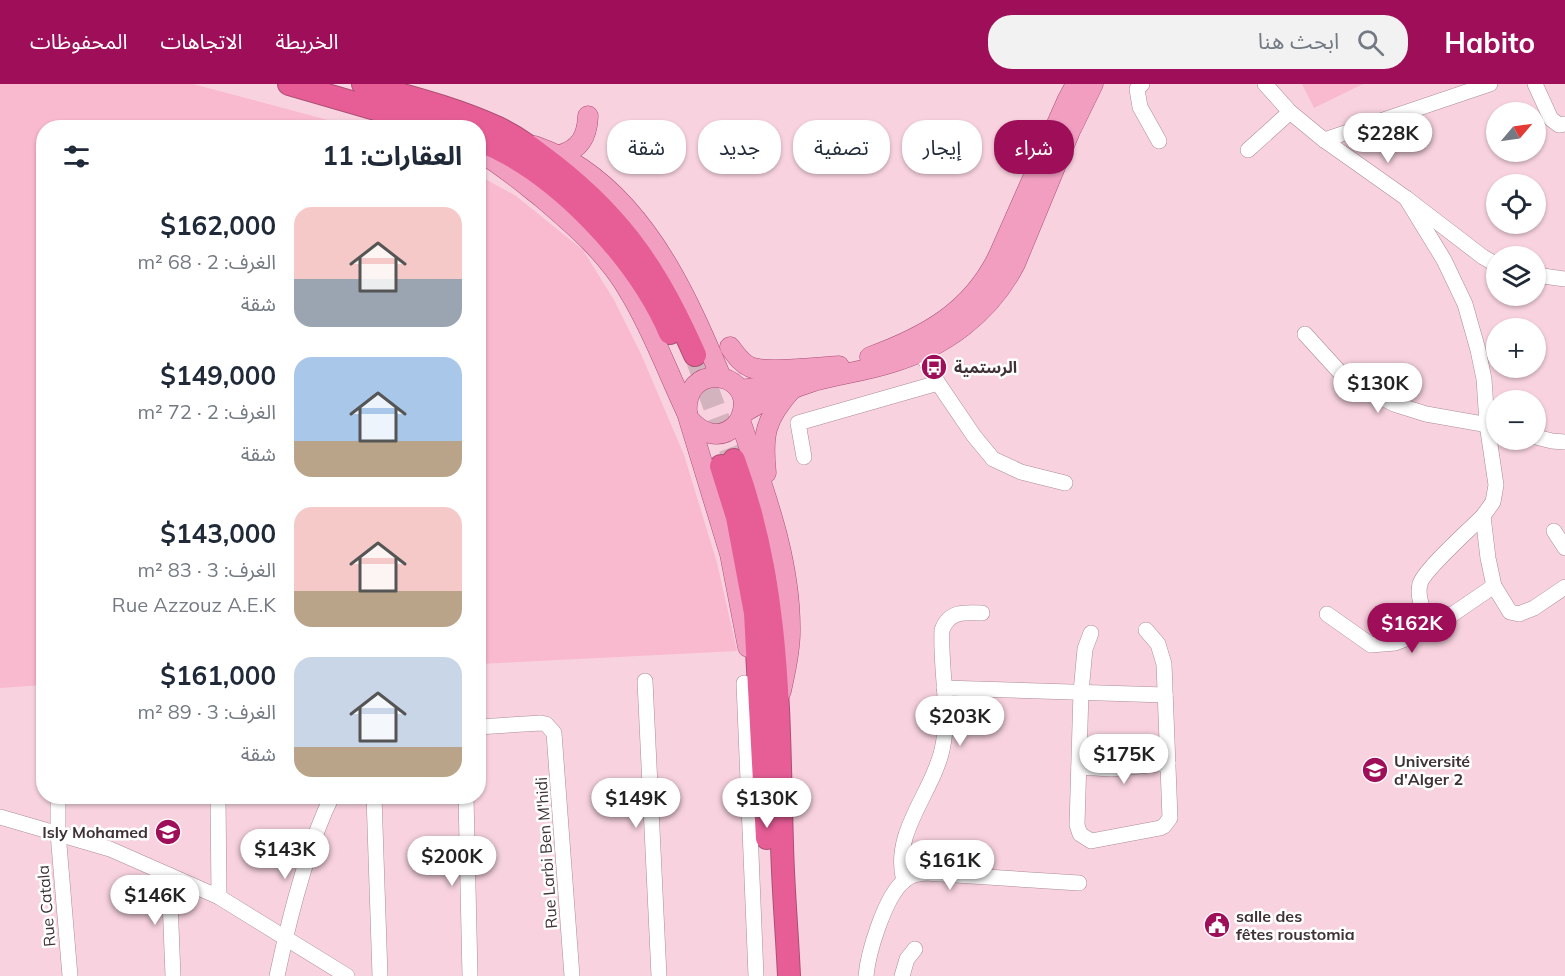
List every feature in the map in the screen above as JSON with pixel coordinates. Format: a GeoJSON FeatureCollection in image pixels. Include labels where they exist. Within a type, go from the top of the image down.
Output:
{"type":"FeatureCollection","features":[{"type":"Feature","properties":{"kind":"highway"},"geometry":{"type":"LineString","coordinates":[[289,84],[415,120]]}},
{"type":"Feature","properties":{"kind":"highway"},"geometry":{"type":"LineString","coordinates":[[363,84],[436,104],[477,120]]}},
{"type":"Feature","properties":{"kind":"highway"},"geometry":{"type":"LineString","coordinates":[[486,124],[522,141],[587,192],[624,231],[664,288],[689,358],[630,266],[596,224],[553,185],[507,154],[486,144]]}},
{"type":"Feature","properties":{"kind":"highway"},"geometry":{"type":"LineString","coordinates":[[727,463],[752,588],[758,643],[770,701],[782,847],[789,976]]}},
{"type":"Feature","properties":{"kind":"highway"},"geometry":{"type":"LineString","coordinates":[[770,701],[774,976]]}},
{"type":"Feature","properties":{"kind":"main road"},"geometry":{"type":"LineString","coordinates":[[740,390],[787,383],[845,366],[900,345],[932,329],[962,307],[978,290],[998,257],[1076,84]]}},
{"type":"Feature","properties":{"kind":"main road"},"geometry":{"type":"LineString","coordinates":[[486,156],[574,225],[601,252],[639,309],[689,417],[703,432],[711,434],[727,432],[741,417],[767,399],[792,388],[888,364],[921,352],[968,324],[983,310],[1007,280],[1070,131],[1093,84]]}},
{"type":"Feature","properties":{"kind":"main road"},"geometry":{"type":"LineString","coordinates":[[560,155],[574,149],[584,139],[588,116]]}},
{"type":"Feature","properties":{"kind":"main road"},"geometry":{"type":"LineString","coordinates":[[522,141],[560,155],[601,182],[628,210],[645,231],[687,302],[721,377]]}},
{"type":"Feature","properties":{"kind":"main road"},"geometry":{"type":"LineString","coordinates":[[730,347],[740,360],[753,368],[845,366]]}},
{"type":"Feature","properties":{"kind":"main road"},"geometry":{"type":"LineString","coordinates":[[711,377],[721,377],[732,382],[740,390],[744,405],[741,417],[770,508],[788,590],[790,632],[787,661],[770,701],[749,653],[730,554],[689,417],[687,404],[689,394],[694,386],[711,377]]}},
{"type":"Feature","properties":{"kind":"main road"},"geometry":{"type":"LineString","coordinates":[[770,508],[764,452],[765,428],[774,411],[792,388]]}},
{"type":"Feature","properties":{"kind":"street"},"geometry":{"type":"LineString","coordinates":[[1142,84],[1137,89],[1140,107],[1159,141]]}},
{"type":"Feature","properties":{"kind":"street"},"geometry":{"type":"LineString","coordinates":[[1264,84],[1290,112],[1324,140],[1486,259]]}},
{"type":"Feature","properties":{"kind":"street"},"geometry":{"type":"LineString","coordinates":[[1324,140],[1490,84]]}},
{"type":"Feature","properties":{"kind":"street"},"geometry":{"type":"LineString","coordinates":[[1535,84],[1551,119],[1559,125],[1565,124]]}},
{"type":"Feature","properties":{"kind":"street"},"geometry":{"type":"LineString","coordinates":[[1248,150],[1290,112]]}},
{"type":"Feature","properties":{"kind":"street"},"geometry":{"type":"LineString","coordinates":[[1406,198],[1444,260],[1465,304],[1486,391]]}},
{"type":"Feature","properties":{"kind":"street"},"geometry":{"type":"LineString","coordinates":[[1546,276],[1565,279]]}},
{"type":"Feature","properties":{"kind":"street"},"geometry":{"type":"LineString","coordinates":[[1305,334],[1345,378],[1394,404],[1426,414],[1486,424]]}},
{"type":"Feature","properties":{"kind":"street"},"geometry":{"type":"LineString","coordinates":[[921,352],[974,436],[993,459],[1021,472],[1065,483]]}},
{"type":"Feature","properties":{"kind":"street"},"geometry":{"type":"LineString","coordinates":[[804,458],[798,423],[939,383]]}},
{"type":"Feature","properties":{"kind":"street"},"geometry":{"type":"LineString","coordinates":[[1546,440],[1565,441]]}},
{"type":"Feature","properties":{"kind":"street"},"geometry":{"type":"LineString","coordinates":[[1431,629],[1420,602],[1420,583],[1434,565],[1483,516],[1492,502],[1496,485],[1494,450]]}},
{"type":"Feature","properties":{"kind":"street"},"geometry":{"type":"LineString","coordinates":[[1483,516],[1494,586],[1510,612],[1520,614],[1534,608],[1565,587]]}},
{"type":"Feature","properties":{"kind":"street"},"geometry":{"type":"LineString","coordinates":[[1554,531],[1565,548]]}},
{"type":"Feature","properties":{"kind":"street"},"geometry":{"type":"LineString","coordinates":[[1327,614],[1371,645],[1395,643],[1431,629],[1494,586]]}},
{"type":"Feature","properties":{"kind":"street"},"geometry":{"type":"LineString","coordinates":[[904,880],[901,866],[903,846],[942,752],[945,730],[942,636],[944,624],[953,615],[959,613],[982,613]]}},
{"type":"Feature","properties":{"kind":"street"},"geometry":{"type":"LineString","coordinates":[[1091,633],[1085,649],[1081,692],[1078,830],[1083,838],[1091,841],[1160,828],[1168,823],[1170,813],[1162,654],[1158,644],[1146,630]]}},
{"type":"Feature","properties":{"kind":"street"},"geometry":{"type":"LineString","coordinates":[[645,681],[659,976]]}},
{"type":"Feature","properties":{"kind":"street"},"geometry":{"type":"LineString","coordinates":[[744,683],[756,976]]}},
{"type":"Feature","properties":{"kind":"street"},"geometry":{"type":"LineString","coordinates":[[944,688],[1165,695]]}},
{"type":"Feature","properties":{"kind":"street","name":"Rue Larbi Ben M'hidi"},"geometry":{"type":"LineString","coordinates":[[486,726],[541,723],[551,728],[556,738],[572,976]]}},
{"type":"Feature","properties":{"kind":"street"},"geometry":{"type":"LineString","coordinates":[[1079,766],[1111,769],[1168,763]]}},
{"type":"Feature","properties":{"kind":"street","name":"Rue Catala"},"geometry":{"type":"LineString","coordinates":[[58,804],[58,833],[70,976]]}},
{"type":"Feature","properties":{"kind":"street"},"geometry":{"type":"LineString","coordinates":[[218,804],[219,897]]}},
{"type":"Feature","properties":{"kind":"street"},"geometry":{"type":"LineString","coordinates":[[277,976],[285,936],[320,822],[328,804]]}},
{"type":"Feature","properties":{"kind":"street"},"geometry":{"type":"LineString","coordinates":[[374,804],[380,976]]}},
{"type":"Feature","properties":{"kind":"street"},"geometry":{"type":"LineString","coordinates":[[466,804],[470,976]]}},
{"type":"Feature","properties":{"kind":"street"},"geometry":{"type":"LineString","coordinates":[[0,817],[110,849],[219,897],[347,976]]}},
{"type":"Feature","properties":{"kind":"street"},"geometry":{"type":"LineString","coordinates":[[866,976],[869,957],[879,926],[896,889],[904,880],[926,873],[1079,883]]}},
{"type":"Feature","properties":{"kind":"street"},"geometry":{"type":"LineString","coordinates":[[169,875],[173,976]]}},
{"type":"Feature","properties":{"kind":"street"},"geometry":{"type":"LineString","coordinates":[[902,976],[907,959],[915,949]]}},
{"type":"Feature","properties":{"kind":"shaded area"},"geometry":{"type":"Polygon","coordinates":[[[0,84],[193,84],[328,120],[36,120],[36,685],[0,688],[0,84]]]}},
{"type":"Feature","properties":{"kind":"shaded area"},"geometry":{"type":"Polygon","coordinates":[[[1302,84],[1363,84],[1314,108],[1302,84]]]}},
{"type":"Feature","properties":{"kind":"shaded area"},"geometry":{"type":"Polygon","coordinates":[[[486,179],[516,196],[583,250],[614,300],[641,354],[684,455],[717,563],[737,651],[486,664],[486,179]]]}},
{"type":"Feature","properties":{"kind":"tunnel"},"geometry":{"type":"LineString","coordinates":[[695,355],[734,460]]}},
{"type":"Feature","properties":{"kind":"place","name":"الرستمية"},"geometry":{"type":"Point","coordinates":[934,367]}},
{"type":"Feature","properties":{"kind":"place","name":"Université d'Alger 2"},"geometry":{"type":"Point","coordinates":[1375,770]}},
{"type":"Feature","properties":{"kind":"place","name":"Isly Mohamed"},"geometry":{"type":"Point","coordinates":[168,832]}},
{"type":"Feature","properties":{"kind":"place","name":"salle des fêtes roustomia"},"geometry":{"type":"Point","coordinates":[1217,925]}}]}
